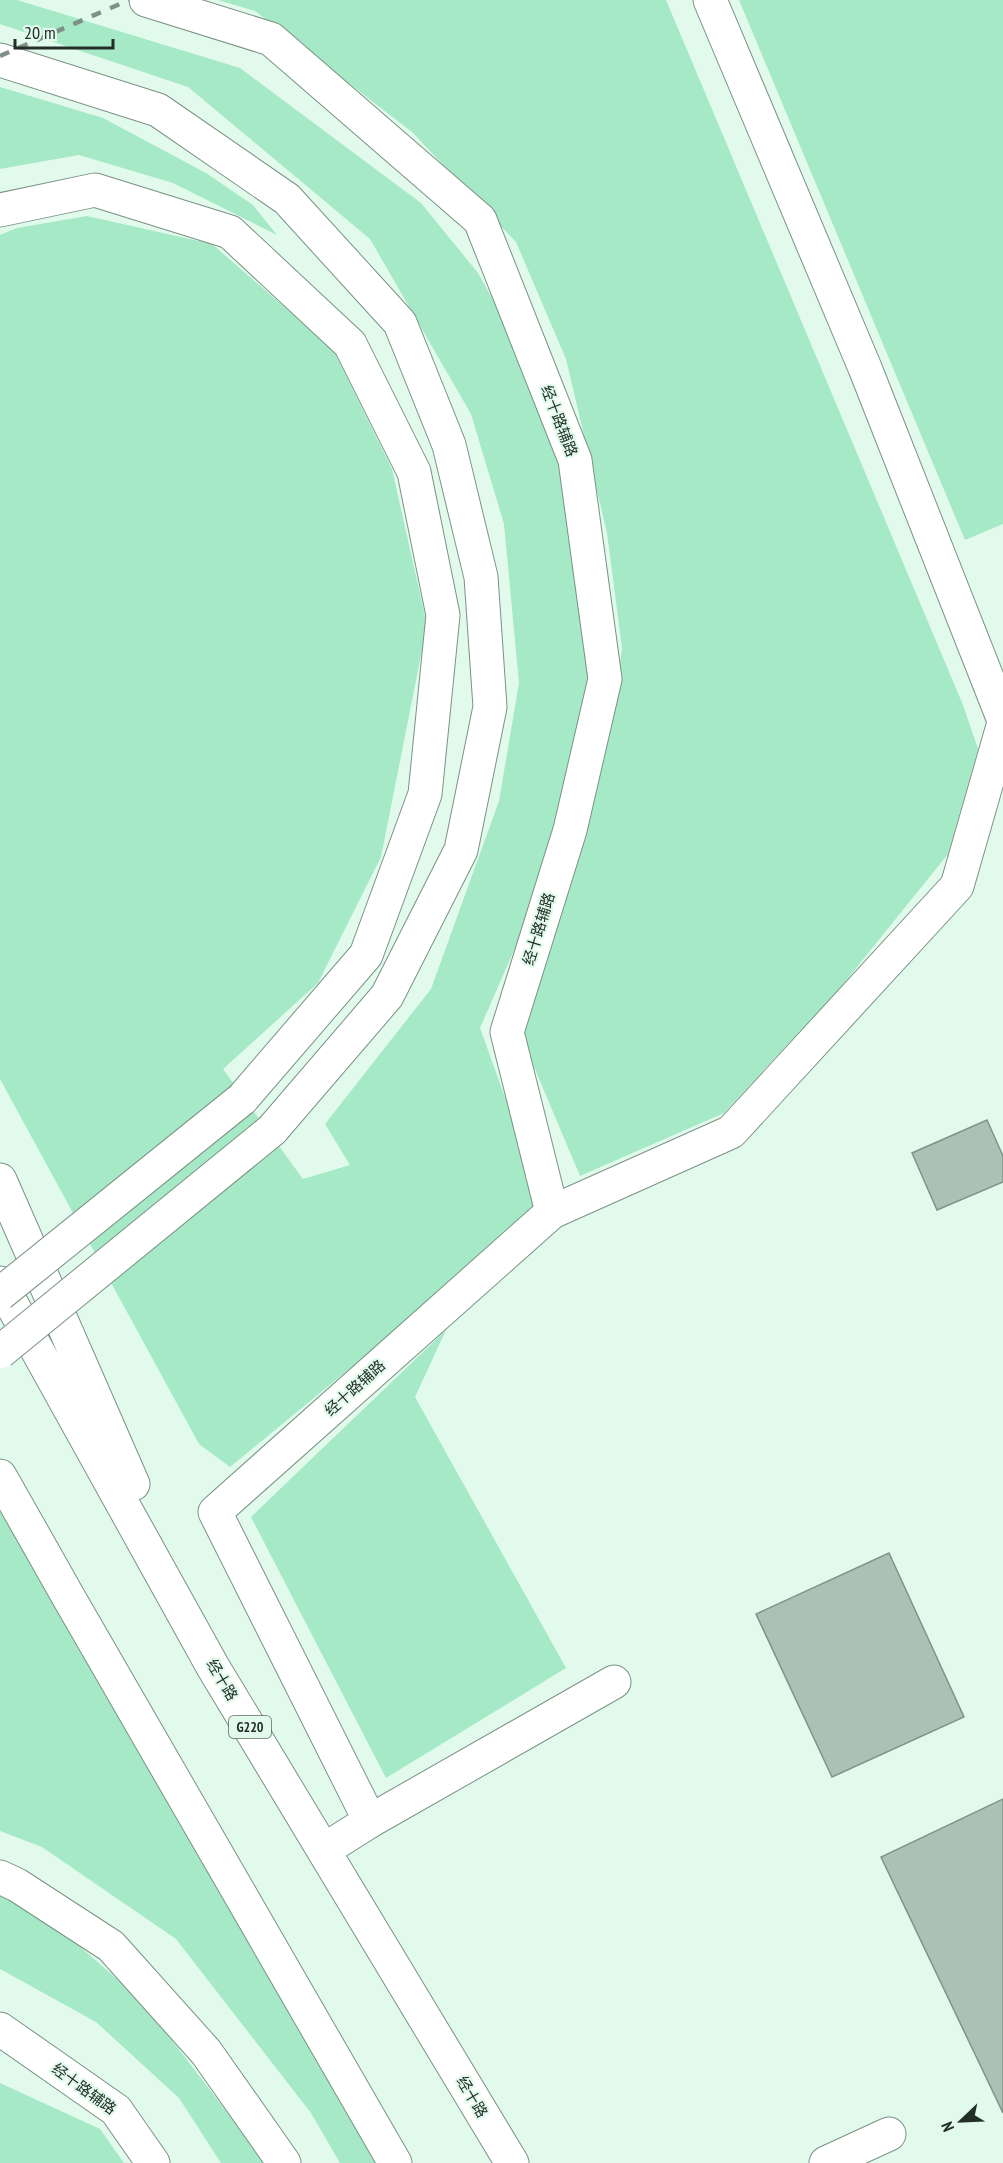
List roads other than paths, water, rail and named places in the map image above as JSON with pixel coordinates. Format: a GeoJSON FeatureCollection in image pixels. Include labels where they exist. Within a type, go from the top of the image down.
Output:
{"type":"FeatureCollection","features":[{"type":"Feature","properties":{"kind":"main road","name":"经十路辅路"},"geometry":{"type":"LineString","coordinates":[[146,0],[271,39],[480,220],[575,460],[605,679],[570,830],[507,1032],[552,1212],[215,1512],[370,1821]]}},
{"type":"Feature","properties":{"kind":"main road"},"geometry":{"type":"LineString","coordinates":[[710,0],[865,368],[1003,717]]}},
{"type":"Feature","properties":{"kind":"main road"},"geometry":{"type":"LineString","coordinates":[[0,60],[158,110],[286,199],[400,323],[449,445],[481,577],[490,707],[461,850],[387,996],[272,1130],[0,1352]]}},
{"type":"Feature","properties":{"kind":"main road"},"geometry":{"type":"LineString","coordinates":[[0,210],[94,190],[230,232],[350,344],[414,472],[443,615],[425,794],[366,955],[242,1099],[0,1294]]}},
{"type":"Feature","properties":{"kind":"main road"},"geometry":{"type":"LineString","coordinates":[[552,1212],[731,1132],[957,886],[1003,726]]}},
{"type":"Feature","properties":{"kind":"main road"},"geometry":{"type":"LineString","coordinates":[[0,1180],[213,1666]]}},
{"type":"Feature","properties":{"kind":"main road","name":"经十路"},"geometry":{"type":"LineString","coordinates":[[0,1284],[213,1666],[512,2163]]}},
{"type":"Feature","properties":{"kind":"main road"},"geometry":{"type":"LineString","coordinates":[[0,1476],[395,2163]]}},
{"type":"Feature","properties":{"kind":"main road"},"geometry":{"type":"LineString","coordinates":[[324,1850],[370,1821],[614,1682]]}},
{"type":"Feature","properties":{"kind":"main road"},"geometry":{"type":"LineString","coordinates":[[0,1877],[17,1885],[111,1946],[206,2052],[284,2163]]}},
{"type":"Feature","properties":{"kind":"main road","name":"经十路辅路"},"geometry":{"type":"LineString","coordinates":[[0,2029],[116,2110],[153,2163]]}},
{"type":"Feature","properties":{"kind":"main road"},"geometry":{"type":"LineString","coordinates":[[826,2163],[889,2134]]}},
{"type":"Feature","properties":{"kind":"railway"},"geometry":{"type":"LineString","coordinates":[[0,56],[129,0]]}}]}
